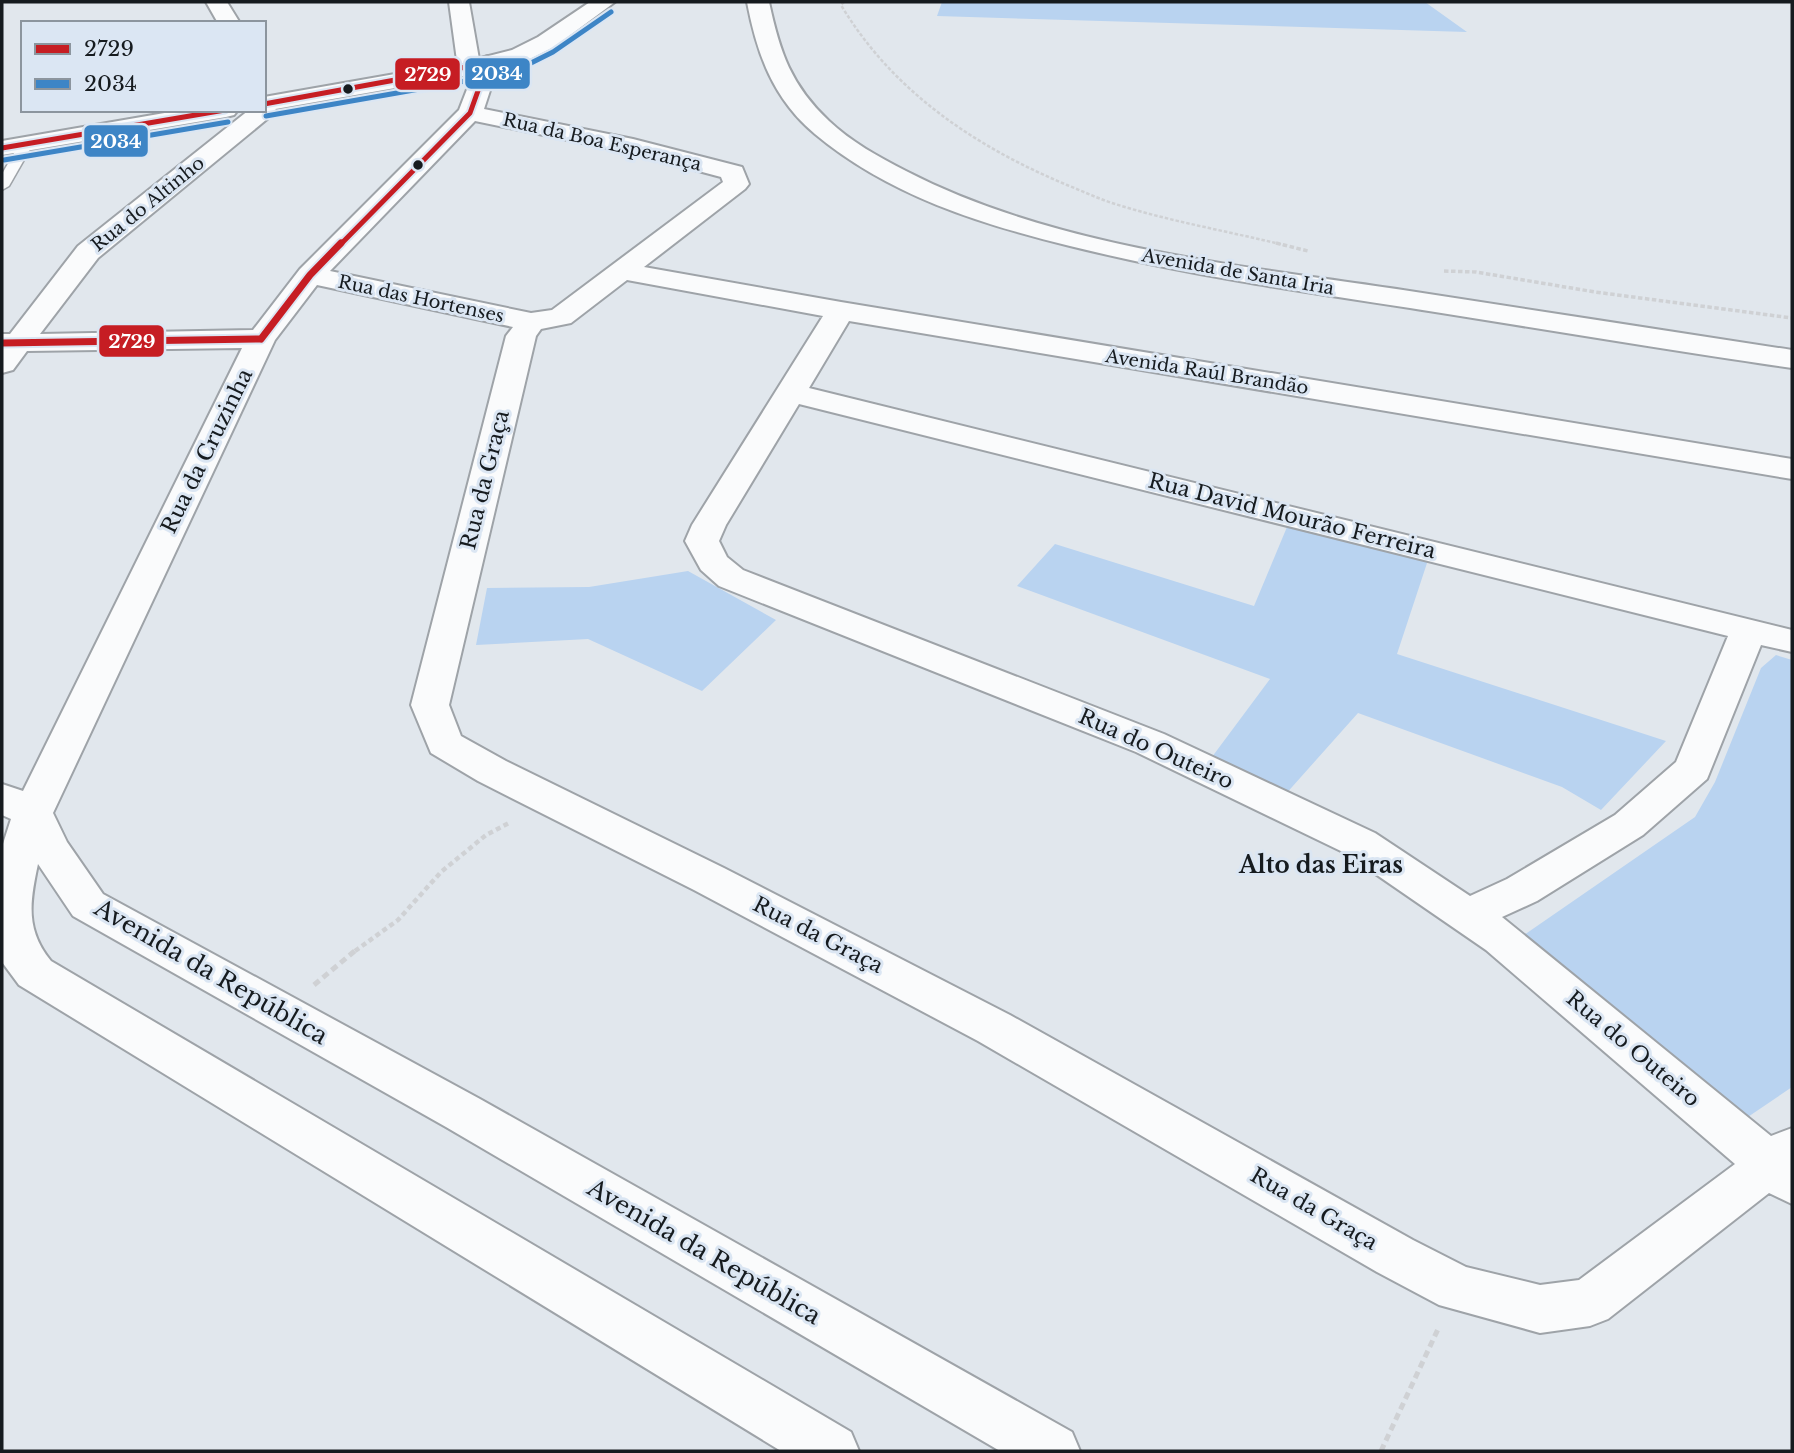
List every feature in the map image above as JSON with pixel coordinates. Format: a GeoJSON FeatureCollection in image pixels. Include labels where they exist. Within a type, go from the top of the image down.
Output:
{"type":"FeatureCollection","features":[{"type":"Feature","properties":{"kind":"street"},"geometry":{"type":"LineString","coordinates":[[218,2],[228,21]]}},
{"type":"Feature","properties":{"kind":"street"},"geometry":{"type":"LineString","coordinates":[[459,2],[478,66]]}},
{"type":"Feature","properties":{"kind":"street"},"geometry":{"type":"LineString","coordinates":[[266,102],[478,66],[520,55],[546,42],[604,2]]}},
{"type":"Feature","properties":{"kind":"street","name":"Avenida de Santa Iria"},"geometry":{"type":"LineString","coordinates":[[758,2],[770,55],[785,87],[814,120],[853,152],[906,182],[988,214],[1138,255],[1374,295],[1792,359]]}},
{"type":"Feature","properties":{"kind":"street"},"geometry":{"type":"LineString","coordinates":[[764,30],[776,2]]}},
{"type":"Feature","properties":{"kind":"street","name":"Rua da Cruzinha"},"geometry":{"type":"LineString","coordinates":[[18,805],[261,339],[310,275],[470,113],[478,66]]}},
{"type":"Feature","properties":{"kind":"street"},"geometry":{"type":"LineString","coordinates":[[2,148],[214,112]]}},
{"type":"Feature","properties":{"kind":"street","name":"Rua do Altinho"},"geometry":{"type":"LineString","coordinates":[[7,350],[88,252],[254,112]]}},
{"type":"Feature","properties":{"kind":"street","name":"Rua da Boa Esperança"},"geometry":{"type":"LineString","coordinates":[[470,113],[633,146],[733,172],[736,184],[622,271]]}},
{"type":"Feature","properties":{"kind":"street"},"geometry":{"type":"LineString","coordinates":[[531,322],[561,317],[622,271]]}},
{"type":"Feature","properties":{"kind":"street","name":"Avenida Raúl Brandão"},"geometry":{"type":"LineString","coordinates":[[622,271],[841,311],[1792,469]]}},
{"type":"Feature","properties":{"kind":"street","name":"Rua das Hortenses"},"geometry":{"type":"LineString","coordinates":[[310,275],[531,322]]}},
{"type":"Feature","properties":{"kind":"street","name":"Rua do Outeiro"},"geometry":{"type":"LineString","coordinates":[[841,311],[709,525],[702,541],[713,563],[731,578],[1150,743],[1360,844],[1501,938],[1784,1165]]}},
{"type":"Feature","properties":{"kind":"street","name":"Rua da Graça"},"geometry":{"type":"LineString","coordinates":[[531,322],[521,336],[430,705],[445,744],[994,1028],[1395,1256],[1457,1288],[1541,1309],[1590,1302],[1784,1165]]}},
{"type":"Feature","properties":{"kind":"street"},"geometry":{"type":"LineString","coordinates":[[7,350],[261,339]]}},
{"type":"Feature","properties":{"kind":"street","name":"Rua David Mourão Ferreira"},"geometry":{"type":"LineString","coordinates":[[792,393],[1792,641]]}},
{"type":"Feature","properties":{"kind":"street"},"geometry":{"type":"LineString","coordinates":[[1467,915],[1522,890],[1629,825],[1693,769],[1748,631]]}},
{"type":"Feature","properties":{"kind":"street"},"geometry":{"type":"LineString","coordinates":[[18,805],[17,866],[9,918],[16,949],[35,973],[831,1451]]}},
{"type":"Feature","properties":{"kind":"street","name":"Avenida da República"},"geometry":{"type":"LineString","coordinates":[[18,805],[88,905],[487,1127],[1052,1451]]}},
{"type":"Feature","properties":{"kind":"lane"},"geometry":{"type":"LineString","coordinates":[[2,186],[26,144]]}},
{"type":"Feature","properties":{"kind":"path"},"geometry":{"type":"LineString","coordinates":[[844,2],[841,5],[869,46],[914,94],[968,135],[1027,168],[1111,203],[1317,252]]}},
{"type":"Feature","properties":{"kind":"path"},"geometry":{"type":"LineString","coordinates":[[1374,295],[1399,276],[1433,271],[1476,272],[1792,318]]}},
{"type":"Feature","properties":{"kind":"path"},"geometry":{"type":"LineString","coordinates":[[282,1013],[364,943],[398,920],[441,872],[486,835],[551,801]]}},
{"type":"Feature","properties":{"kind":"path"},"geometry":{"type":"LineString","coordinates":[[1381,1451],[1457,1288]]}},
{"type":"Feature","properties":{"kind":"shaded area"},"geometry":{"type":"Polygon","coordinates":[[[942,2],[1425,2],[1467,32],[937,16],[942,2]]]}},
{"type":"Feature","properties":{"kind":"shaded area"},"geometry":{"type":"Polygon","coordinates":[[[1287,527],[1428,560],[1397,654],[1666,741],[1601,810],[1562,787],[1358,713],[1284,796],[1209,761],[1270,679],[1017,586],[1055,544],[1254,606],[1287,527]]]}},
{"type":"Feature","properties":{"kind":"shaded area"},"geometry":{"type":"Polygon","coordinates":[[[688,571],[776,620],[702,691],[588,639],[476,645],[487,588],[589,587],[688,571]]]}},
{"type":"Feature","properties":{"kind":"shaded area"},"geometry":{"type":"Polygon","coordinates":[[[1776,655],[1792,660],[1792,1087],[1736,1125],[1524,935],[1695,817],[1715,782],[1761,668],[1776,655]]]}},
{"type":"Feature","properties":{"kind":"transit line","name":"2034"},"geometry":{"type":"LineString","coordinates":[[266,116],[471,80],[523,67],[553,52],[611,12]]}},
{"type":"Feature","properties":{"kind":"transit line","name":"2729"},"geometry":{"type":"LineString","coordinates":[[266,104],[488,63]]}},
{"type":"Feature","properties":{"kind":"transit line","name":"2729"},"geometry":{"type":"LineString","coordinates":[[261,339],[310,275],[470,113],[488,63]]}},
{"type":"Feature","properties":{"kind":"transit line","name":"2729"},"geometry":{"type":"LineString","coordinates":[[2,148],[213,112]]}},
{"type":"Feature","properties":{"kind":"transit line","name":"2034"},"geometry":{"type":"LineString","coordinates":[[4,160],[228,122]]}},
{"type":"Feature","properties":{"kind":"transit line","name":"2729"},"geometry":{"type":"LineString","coordinates":[[2,343],[261,339]]}},
{"type":"Feature","properties":{"kind":"district","name":"Alto das Eiras"},"geometry":{"type":"Point","coordinates":[1321,865]}}]}
